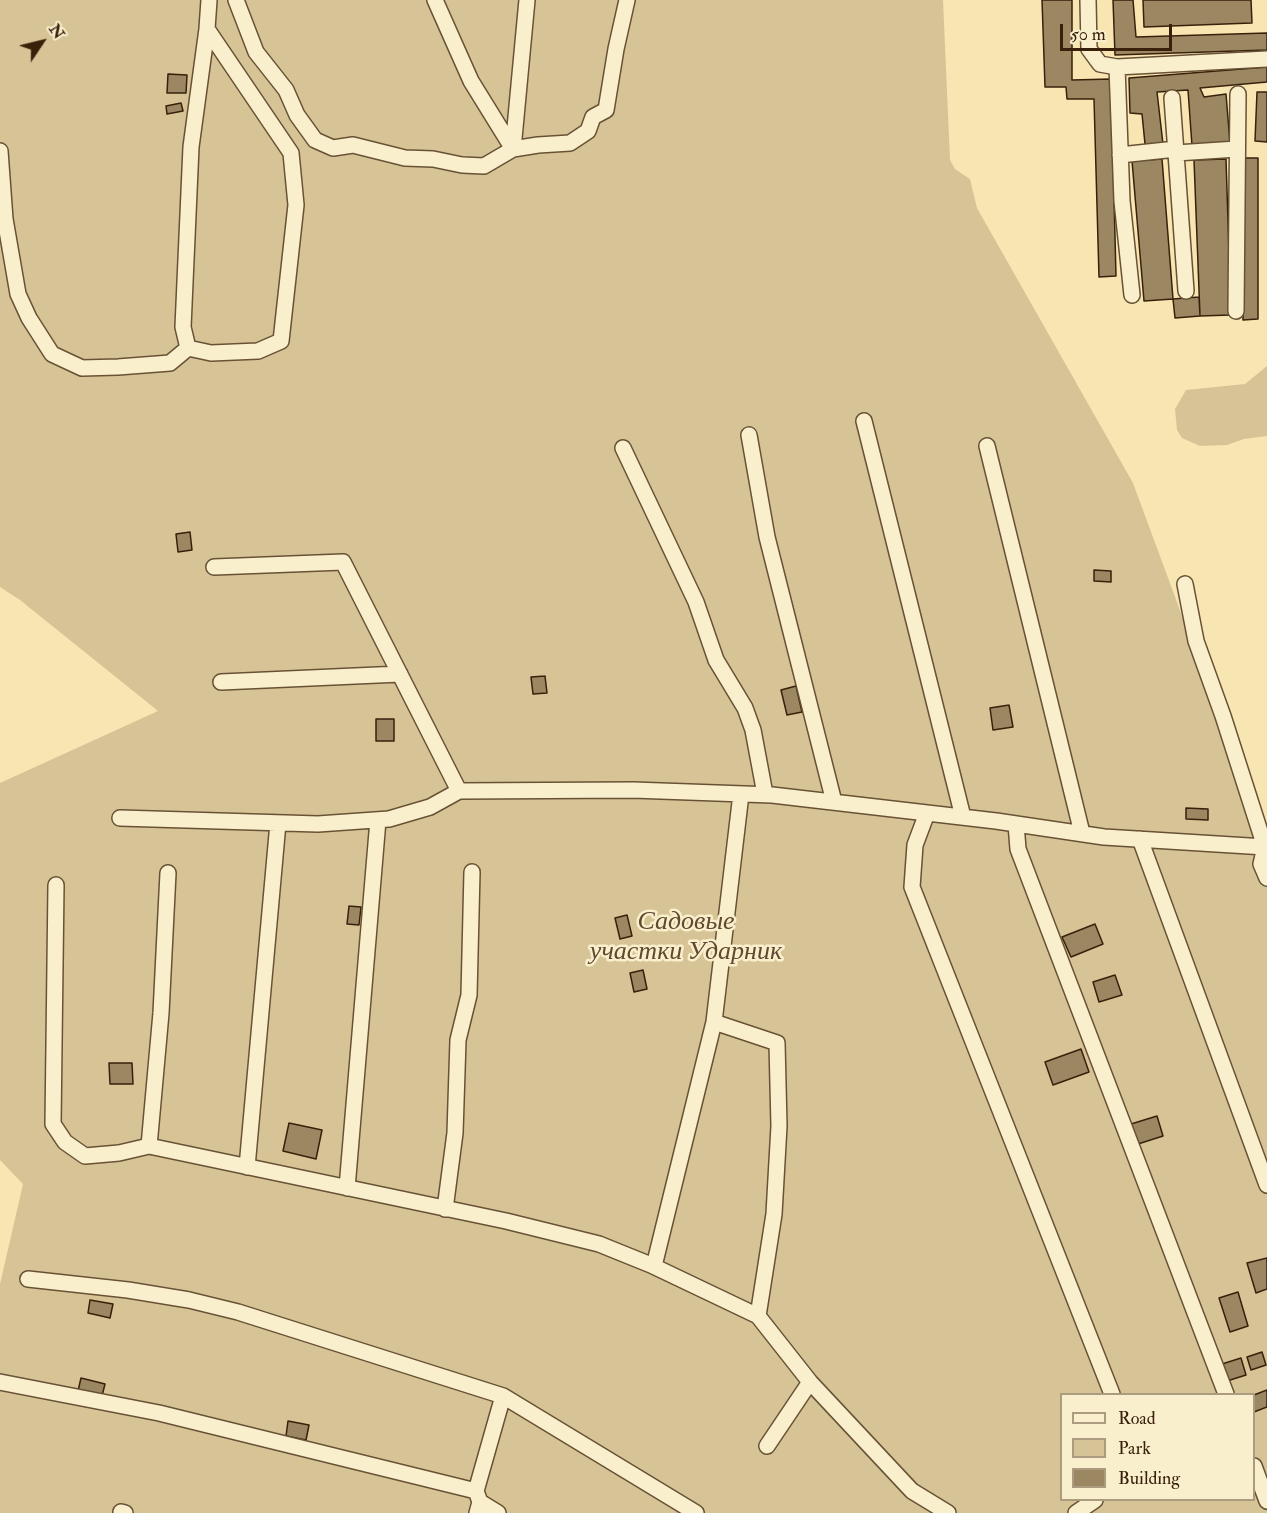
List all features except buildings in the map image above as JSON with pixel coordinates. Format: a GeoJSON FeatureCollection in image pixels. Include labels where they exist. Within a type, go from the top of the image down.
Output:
{"type":"FeatureCollection","features":[{"type":"Feature","properties":{"kind":"lane"},"geometry":{"type":"LineString","coordinates":[[188,348],[183,327],[191,147],[209,0]]}},
{"type":"Feature","properties":{"kind":"lane"},"geometry":{"type":"LineString","coordinates":[[236,0],[256,52],[286,90],[297,116],[315,140],[333,148],[353,145],[405,158],[433,159],[462,165],[484,166],[513,149],[570,143],[588,131],[593,117],[606,110],[615,49],[627,0]]}},
{"type":"Feature","properties":{"kind":"lane"},"geometry":{"type":"LineString","coordinates":[[435,0],[471,81],[513,149]]}},
{"type":"Feature","properties":{"kind":"lane"},"geometry":{"type":"LineString","coordinates":[[513,149],[527,0]]}},
{"type":"Feature","properties":{"kind":"lane"},"geometry":{"type":"LineString","coordinates":[[1088,0],[1089,49],[1100,64],[1117,67],[1267,59]]}},
{"type":"Feature","properties":{"kind":"lane"},"geometry":{"type":"LineString","coordinates":[[0,151],[6,219],[18,294],[29,318],[52,354],[82,368],[118,367],[170,363],[188,348],[211,352],[258,351],[281,341],[296,205],[291,153],[207,29]]}},
{"type":"Feature","properties":{"kind":"lane"},"geometry":{"type":"LineString","coordinates":[[1117,67],[1122,201],[1132,295]]}},
{"type":"Feature","properties":{"kind":"lane"},"geometry":{"type":"LineString","coordinates":[[1236,311],[1238,94]]}},
{"type":"Feature","properties":{"kind":"lane"},"geometry":{"type":"LineString","coordinates":[[1172,98],[1186,291]]}},
{"type":"Feature","properties":{"kind":"lane"},"geometry":{"type":"LineString","coordinates":[[1120,155],[1238,149]]}},
{"type":"Feature","properties":{"kind":"lane"},"geometry":{"type":"LineString","coordinates":[[864,421],[963,817]]}},
{"type":"Feature","properties":{"kind":"lane"},"geometry":{"type":"LineString","coordinates":[[749,435],[767,537],[834,802]]}},
{"type":"Feature","properties":{"kind":"lane"},"geometry":{"type":"LineString","coordinates":[[987,446],[1082,833]]}},
{"type":"Feature","properties":{"kind":"lane"},"geometry":{"type":"LineString","coordinates":[[623,448],[696,602],[716,660],[745,708],[753,730],[765,794]]}},
{"type":"Feature","properties":{"kind":"lane"},"geometry":{"type":"LineString","coordinates":[[214,567],[343,562],[459,790]]}},
{"type":"Feature","properties":{"kind":"lane"},"geometry":{"type":"LineString","coordinates":[[1185,584],[1196,641],[1266,847],[1261,864],[1267,878]]}},
{"type":"Feature","properties":{"kind":"lane"},"geometry":{"type":"LineString","coordinates":[[221,682],[400,674]]}},
{"type":"Feature","properties":{"kind":"lane"},"geometry":{"type":"LineString","coordinates":[[120,818],[318,824],[390,819],[430,807],[459,790],[633,790],[765,794],[1082,833],[1266,847]]}},
{"type":"Feature","properties":{"kind":"lane"},"geometry":{"type":"LineString","coordinates":[[654,1266],[714,1022],[741,794]]}},
{"type":"Feature","properties":{"kind":"lane"},"geometry":{"type":"LineString","coordinates":[[927,813],[915,845],[912,887],[1111,1393]]}},
{"type":"Feature","properties":{"kind":"lane"},"geometry":{"type":"LineString","coordinates":[[347,1188],[378,820]]}},
{"type":"Feature","properties":{"kind":"lane"},"geometry":{"type":"LineString","coordinates":[[247,1167],[278,823]]}},
{"type":"Feature","properties":{"kind":"lane"},"geometry":{"type":"LineString","coordinates":[[1016,824],[1018,849],[1225,1393]]}},
{"type":"Feature","properties":{"kind":"lane"},"geometry":{"type":"LineString","coordinates":[[1140,839],[1267,1185]]}},
{"type":"Feature","properties":{"kind":"lane"},"geometry":{"type":"LineString","coordinates":[[445,1209],[454,1133],[458,1040],[469,995],[472,872]]}},
{"type":"Feature","properties":{"kind":"lane"},"geometry":{"type":"LineString","coordinates":[[149,1146],[161,1013],[168,873]]}},
{"type":"Feature","properties":{"kind":"lane"},"geometry":{"type":"LineString","coordinates":[[56,885],[53,1124],[65,1142],[86,1156],[120,1153],[149,1146],[599,1244],[654,1266],[758,1316],[810,1382],[912,1491],[948,1513]]}},
{"type":"Feature","properties":{"kind":"lane"},"geometry":{"type":"LineString","coordinates":[[714,1022],[777,1043],[779,1126],[774,1214],[758,1316]]}},
{"type":"Feature","properties":{"kind":"lane"},"geometry":{"type":"LineString","coordinates":[[28,1279],[128,1290],[189,1300],[238,1312],[503,1396],[696,1513]]}},
{"type":"Feature","properties":{"kind":"lane"},"geometry":{"type":"LineString","coordinates":[[0,1382],[159,1413],[477,1502],[498,1513]]}},
{"type":"Feature","properties":{"kind":"lane"},"geometry":{"type":"LineString","coordinates":[[767,1446],[810,1382]]}},
{"type":"Feature","properties":{"kind":"lane"},"geometry":{"type":"LineString","coordinates":[[477,1502],[503,1396]]}},
{"type":"Feature","properties":{"kind":"lane"},"geometry":{"type":"LineString","coordinates":[[1255,1469],[1267,1501]]}},
{"type":"Feature","properties":{"kind":"lane"},"geometry":{"type":"LineString","coordinates":[[1076,1513],[1094,1501]]}},
{"type":"Feature","properties":{"kind":"green space","name":"Садовые участки Ударник"},"geometry":{"type":"Polygon","coordinates":[[[0,0],[943,0],[950,160],[955,169],[970,179],[977,208],[1133,483],[1267,846],[1267,1513],[0,1513],[0,1284],[23,1184],[0,1160],[0,783],[158,711],[20,600],[0,587],[0,0]]]}},
{"type":"Feature","properties":{"kind":"green space"},"geometry":{"type":"Polygon","coordinates":[[[1267,366],[1267,436],[1244,439],[1227,445],[1200,446],[1182,438],[1177,430],[1175,409],[1186,390],[1245,384],[1267,366]]]}}]}
